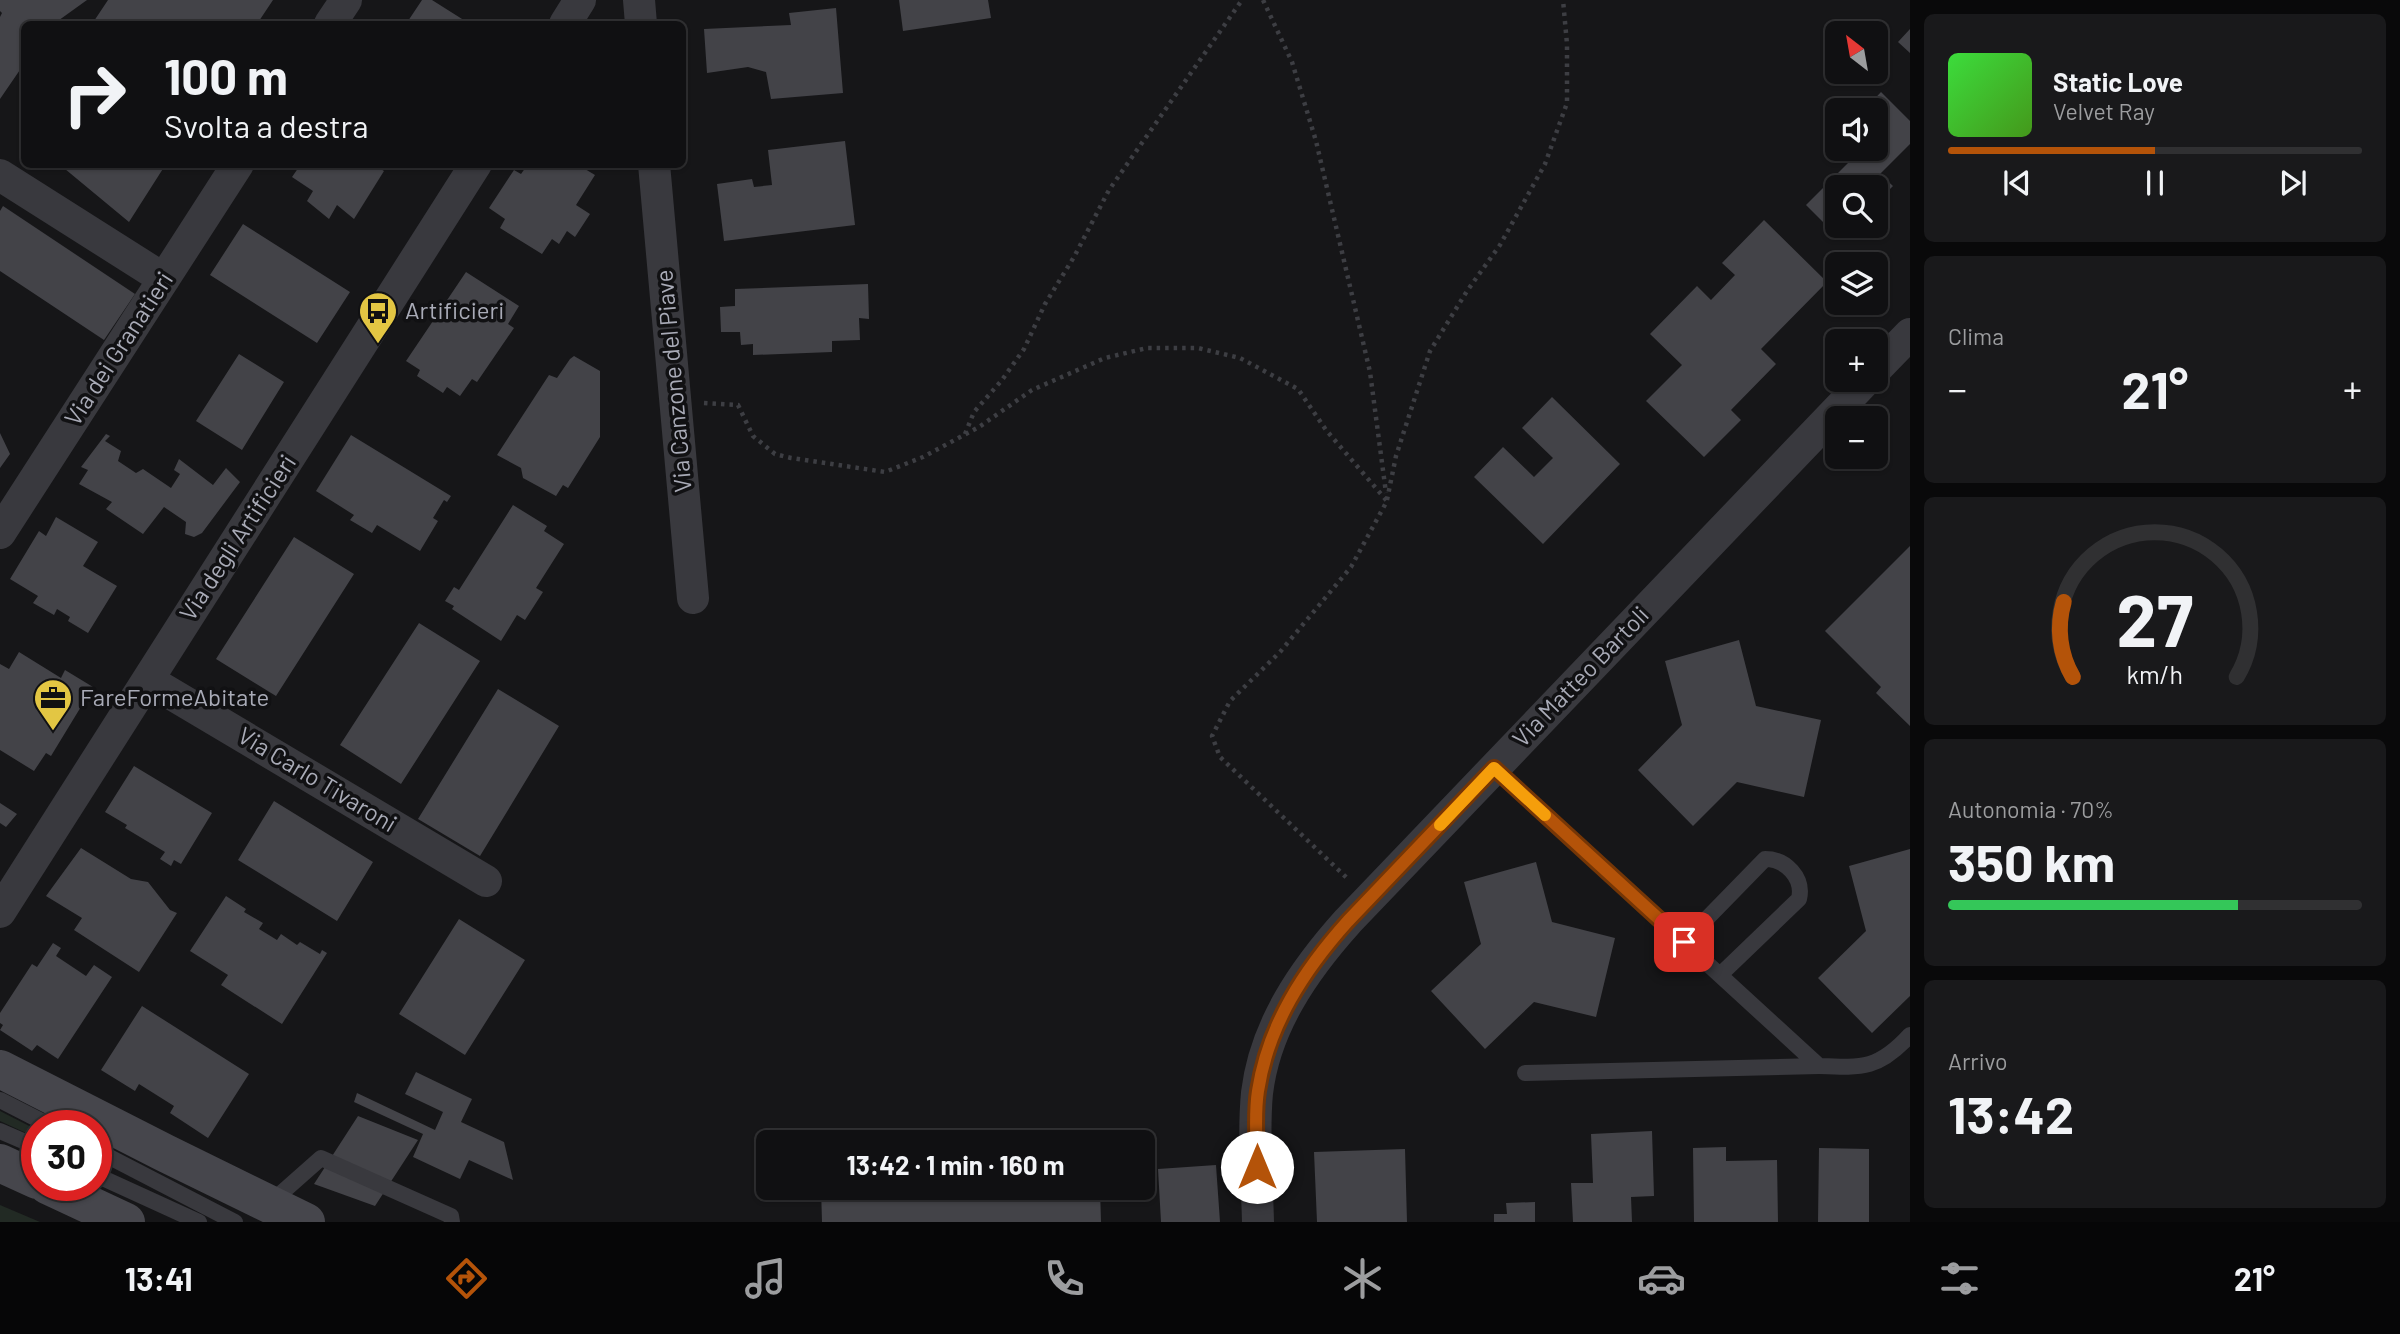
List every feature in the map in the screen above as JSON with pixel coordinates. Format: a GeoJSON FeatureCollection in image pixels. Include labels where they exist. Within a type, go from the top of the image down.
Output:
{"type":"FeatureCollection","features":[{"type":"Feature","properties":{"kind":"main road"},"geometry":{"type":"LineString","coordinates":[[0,1069],[306,1222]]}},
{"type":"Feature","properties":{"kind":"main road"},"geometry":{"type":"LineString","coordinates":[[0,1163],[21,1173]]}},
{"type":"Feature","properties":{"kind":"main road"},"geometry":{"type":"LineString","coordinates":[[81,1201],[126,1222]]}},
{"type":"Feature","properties":{"kind":"street"},"geometry":{"type":"LineString","coordinates":[[332,21],[346,0]]}},
{"type":"Feature","properties":{"kind":"street"},"geometry":{"type":"LineString","coordinates":[[567,21],[580,0]]}},
{"type":"Feature","properties":{"kind":"street"},"geometry":{"type":"LineString","coordinates":[[639,0],[641,21]]}},
{"type":"Feature","properties":{"kind":"street","name":"Via dei Granatieri"},"geometry":{"type":"LineString","coordinates":[[0,533],[235,168]]}},
{"type":"Feature","properties":{"kind":"street","name":"Via degli Artificieri"},"geometry":{"type":"LineString","coordinates":[[0,912],[473,168]]}},
{"type":"Feature","properties":{"kind":"street","name":"Via Canzone del Piave"},"geometry":{"type":"LineString","coordinates":[[654,168],[694,598]]}},
{"type":"Feature","properties":{"kind":"street"},"geometry":{"type":"LineString","coordinates":[[0,175],[164,279]]}},
{"type":"Feature","properties":{"kind":"street"},"geometry":{"type":"LineString","coordinates":[[1888,357],[1910,334]]}},
{"type":"Feature","properties":{"kind":"street","name":"Via Matteo Bartoli"},"geometry":{"type":"LineString","coordinates":[[1258,1222],[1257,1093],[1271,1038],[1312,963],[1368,900],[1854,392]]}},
{"type":"Feature","properties":{"kind":"street","name":"Via Carlo Tivaroni"},"geometry":{"type":"LineString","coordinates":[[148,680],[486,880]]}},
{"type":"Feature","properties":{"kind":"lane"},"geometry":{"type":"LineString","coordinates":[[1494,768],[1819,1066]]}},
{"type":"Feature","properties":{"kind":"lane"},"geometry":{"type":"LineString","coordinates":[[1684,942],[1765,859],[1777,859],[1790,869],[1799,880],[1799,899],[1720,975]]}},
{"type":"Feature","properties":{"kind":"lane"},"geometry":{"type":"LineString","coordinates":[[1525,1073],[1819,1066],[1848,1068],[1873,1065],[1895,1051],[1910,1035]]}},
{"type":"Feature","properties":{"kind":"lane"},"geometry":{"type":"LineString","coordinates":[[0,1100],[21,1111]]}},
{"type":"Feature","properties":{"kind":"lane"},"geometry":{"type":"LineString","coordinates":[[0,1130],[21,1140]]}},
{"type":"Feature","properties":{"kind":"lane"},"geometry":{"type":"LineString","coordinates":[[112,1158],[235,1222]]}},
{"type":"Feature","properties":{"kind":"lane"},"geometry":{"type":"LineString","coordinates":[[269,1204],[321,1158],[451,1216],[452,1222]]}},
{"type":"Feature","properties":{"kind":"lane"},"geometry":{"type":"LineString","coordinates":[[112,1182],[199,1222]]}},
{"type":"Feature","properties":{"kind":"path"},"geometry":{"type":"LineString","coordinates":[[965,435],[974,412],[1024,349],[1045,304],[1074,257],[1109,190],[1242,0]]}},
{"type":"Feature","properties":{"kind":"path"},"geometry":{"type":"LineString","coordinates":[[1263,0],[1292,62],[1316,141],[1370,372],[1387,501]]}},
{"type":"Feature","properties":{"kind":"path"},"geometry":{"type":"LineString","coordinates":[[1368,900],[1220,757],[1212,736],[1230,701],[1280,652],[1351,567],[1387,501],[1396,456],[1430,351],[1467,291],[1500,245],[1539,176],[1567,103],[1567,44],[1563,0]]}},
{"type":"Feature","properties":{"kind":"path"},"geometry":{"type":"LineString","coordinates":[[676,402],[738,405],[753,436],[775,454],[885,472],[923,457],[965,435],[1032,390],[1105,358],[1147,348],[1198,348],[1240,359],[1298,389],[1333,439],[1387,501]]}},
{"type":"Feature","properties":{"kind":"shaded area"},"geometry":{"type":"Polygon","coordinates":[[[0,1111],[21,1122],[21,1131],[0,1121],[0,1111]]]}},
{"type":"Feature","properties":{"kind":"shaded area"},"geometry":{"type":"Polygon","coordinates":[[[0,1205],[40,1222],[0,1222],[0,1205]]]}},
{"type":"Feature","properties":{"kind":"building"},"geometry":{"type":"Polygon","coordinates":[[[0,0],[87,0],[58,21],[21,21],[21,68],[0,99],[2,13],[0,0]]]}},
{"type":"Feature","properties":{"kind":"building"},"geometry":{"type":"Polygon","coordinates":[[[108,0],[273,0],[259,21],[94,21],[108,0]]]}},
{"type":"Feature","properties":{"kind":"building"},"geometry":{"type":"Polygon","coordinates":[[[422,0],[432,0],[465,21],[408,21],[422,0]]]}},
{"type":"Feature","properties":{"kind":"building"},"geometry":{"type":"Polygon","coordinates":[[[899,0],[988,0],[991,18],[903,31],[899,0]]]}},
{"type":"Feature","properties":{"kind":"building"},"geometry":{"type":"Polygon","coordinates":[[[836,8],[843,93],[771,99],[766,72],[748,67],[707,73],[704,29],[791,25],[789,13],[836,8]]]}},
{"type":"Feature","properties":{"kind":"building"},"geometry":{"type":"Polygon","coordinates":[[[1910,29],[1910,53],[1898,42],[1910,29]]]}},
{"type":"Feature","properties":{"kind":"building"},"geometry":{"type":"Polygon","coordinates":[[[1881,92],[1887,98],[1875,98],[1881,92]]]}},
{"type":"Feature","properties":{"kind":"building"},"geometry":{"type":"Polygon","coordinates":[[[1888,99],[1910,121],[1910,144],[1881,175],[1836,175],[1848,163],[1846,161],[1888,161],[1888,99]]]}},
{"type":"Feature","properties":{"kind":"building"},"geometry":{"type":"Polygon","coordinates":[[[845,141],[855,225],[724,241],[717,184],[752,179],[754,187],[772,185],[768,150],[845,141]]]}},
{"type":"Feature","properties":{"kind":"building"},"geometry":{"type":"Polygon","coordinates":[[[64,168],[163,168],[129,222],[64,168]]]}},
{"type":"Feature","properties":{"kind":"building"},"geometry":{"type":"Polygon","coordinates":[[[298,168],[379,168],[384,171],[354,219],[337,205],[329,219],[307,201],[313,191],[292,177],[298,168]]]}},
{"type":"Feature","properties":{"kind":"building"},"geometry":{"type":"Polygon","coordinates":[[[525,168],[586,168],[595,175],[576,205],[590,214],[575,237],[567,231],[559,244],[552,239],[542,254],[500,228],[505,219],[489,208],[514,170],[521,174],[525,168]]]}},
{"type":"Feature","properties":{"kind":"building"},"geometry":{"type":"Polygon","coordinates":[[[1825,186],[1825,224],[1806,205],[1825,186]]]}},
{"type":"Feature","properties":{"kind":"building"},"geometry":{"type":"Polygon","coordinates":[[[3,206],[135,294],[104,340],[0,271],[0,211],[3,206]]]}},
{"type":"Feature","properties":{"kind":"building"},"geometry":{"type":"Polygon","coordinates":[[[1764,220],[1825,280],[1825,284],[1761,349],[1776,364],[1731,410],[1741,420],[1704,457],[1646,401],[1682,365],[1650,334],[1697,286],[1711,300],[1735,275],[1722,263],[1764,220]]]}},
{"type":"Feature","properties":{"kind":"building"},"geometry":{"type":"Polygon","coordinates":[[[243,224],[350,292],[317,343],[210,275],[243,224]]]}},
{"type":"Feature","properties":{"kind":"building"},"geometry":{"type":"Polygon","coordinates":[[[466,272],[519,306],[508,324],[514,328],[477,382],[472,379],[460,396],[447,387],[443,393],[417,376],[420,370],[406,361],[466,272]]]}},
{"type":"Feature","properties":{"kind":"building"},"geometry":{"type":"Polygon","coordinates":[[[868,284],[869,319],[859,318],[860,340],[832,341],[832,352],[753,355],[753,344],[741,345],[740,332],[721,332],[720,307],[735,306],[735,289],[868,284]]]}},
{"type":"Feature","properties":{"kind":"building"},"geometry":{"type":"Polygon","coordinates":[[[239,354],[284,382],[242,450],[196,421],[239,354]]]}},
{"type":"Feature","properties":{"kind":"building"},"geometry":{"type":"Polygon","coordinates":[[[574,356],[600,371],[600,437],[568,488],[563,485],[556,496],[523,478],[521,468],[497,455],[549,375],[557,378],[574,356]]]}},
{"type":"Feature","properties":{"kind":"building"},"geometry":{"type":"Polygon","coordinates":[[[1552,397],[1620,464],[1543,544],[1474,477],[1503,447],[1534,477],[1553,458],[1522,428],[1552,397]]]}},
{"type":"Feature","properties":{"kind":"building"},"geometry":{"type":"Polygon","coordinates":[[[0,433],[10,454],[0,468],[0,433]]]}},
{"type":"Feature","properties":{"kind":"building"},"geometry":{"type":"Polygon","coordinates":[[[106,434],[110,436],[105,441],[121,451],[118,461],[136,473],[143,469],[171,488],[180,474],[174,470],[179,459],[213,485],[226,468],[240,482],[202,533],[194,537],[185,534],[186,522],[164,507],[143,534],[106,509],[112,502],[79,484],[88,470],[81,467],[106,434]]]}},
{"type":"Feature","properties":{"kind":"building"},"geometry":{"type":"Polygon","coordinates":[[[351,435],[451,496],[447,502],[444,500],[433,518],[438,521],[420,551],[377,525],[372,533],[350,520],[354,515],[316,491],[351,435]]]}},
{"type":"Feature","properties":{"kind":"building"},"geometry":{"type":"Polygon","coordinates":[[[513,505],[547,526],[544,531],[564,544],[536,588],[543,592],[525,620],[517,615],[501,641],[452,609],[454,606],[445,601],[454,587],[459,590],[513,505]]]}},
{"type":"Feature","properties":{"kind":"building"},"geometry":{"type":"Polygon","coordinates":[[[56,517],[98,542],[83,566],[117,586],[88,633],[68,621],[70,617],[57,609],[54,615],[33,603],[38,596],[10,579],[39,531],[46,536],[56,517]]]}},
{"type":"Feature","properties":{"kind":"building"},"geometry":{"type":"Polygon","coordinates":[[[294,537],[354,574],[276,696],[216,659],[294,537]]]}},
{"type":"Feature","properties":{"kind":"building"},"geometry":{"type":"Polygon","coordinates":[[[1910,546],[1910,726],[1876,693],[1881,687],[1825,631],[1910,546]]]}},
{"type":"Feature","properties":{"kind":"building"},"geometry":{"type":"Polygon","coordinates":[[[419,623],[480,661],[401,784],[340,745],[419,623]]]}},
{"type":"Feature","properties":{"kind":"building"},"geometry":{"type":"Polygon","coordinates":[[[1739,640],[1756,706],[1821,720],[1804,797],[1737,782],[1693,826],[1638,770],[1682,725],[1665,661],[1739,640]]]}},
{"type":"Feature","properties":{"kind":"building"},"geometry":{"type":"Polygon","coordinates":[[[19,652],[61,678],[65,670],[93,687],[51,756],[46,753],[34,771],[0,750],[0,664],[9,669],[19,652]]]}},
{"type":"Feature","properties":{"kind":"building"},"geometry":{"type":"Polygon","coordinates":[[[498,689],[559,726],[480,856],[418,819],[498,689]]]}},
{"type":"Feature","properties":{"kind":"building"},"geometry":{"type":"Polygon","coordinates":[[[134,766],[212,813],[181,864],[174,860],[171,866],[160,859],[165,852],[125,828],[127,825],[105,812],[134,766]]]}},
{"type":"Feature","properties":{"kind":"building"},"geometry":{"type":"Polygon","coordinates":[[[274,801],[373,862],[337,921],[238,860],[274,801]]]}},
{"type":"Feature","properties":{"kind":"building"},"geometry":{"type":"Polygon","coordinates":[[[0,803],[17,814],[6,827],[0,823],[0,803]]]}},
{"type":"Feature","properties":{"kind":"building"},"geometry":{"type":"Polygon","coordinates":[[[81,848],[131,879],[148,882],[170,910],[177,913],[139,972],[74,930],[82,918],[46,896],[81,848]]]}},
{"type":"Feature","properties":{"kind":"building"},"geometry":{"type":"Polygon","coordinates":[[[1910,849],[1910,996],[1872,1033],[1818,978],[1866,931],[1849,866],[1910,849]]]}},
{"type":"Feature","properties":{"kind":"building"},"geometry":{"type":"Polygon","coordinates":[[[1536,862],[1552,922],[1615,938],[1596,1017],[1534,1002],[1485,1049],[1431,991],[1481,944],[1464,882],[1536,862]]]}},
{"type":"Feature","properties":{"kind":"building"},"geometry":{"type":"Polygon","coordinates":[[[226,896],[246,909],[244,912],[263,923],[259,929],[277,940],[281,934],[297,945],[300,942],[320,954],[322,950],[327,953],[282,1024],[221,985],[228,975],[190,951],[226,896]]]}},
{"type":"Feature","properties":{"kind":"building"},"geometry":{"type":"Polygon","coordinates":[[[459,919],[525,960],[465,1055],[399,1014],[459,919]]]}},
{"type":"Feature","properties":{"kind":"building"},"geometry":{"type":"Polygon","coordinates":[[[53,943],[61,948],[56,956],[86,976],[94,965],[112,977],[58,1059],[37,1045],[32,1051],[0,1030],[3,1025],[0,1023],[0,1013],[32,964],[37,967],[53,943]]]}},
{"type":"Feature","properties":{"kind":"building"},"geometry":{"type":"Polygon","coordinates":[[[142,1006],[249,1074],[208,1138],[170,1113],[174,1106],[139,1084],[135,1091],[101,1070],[142,1006]]]}},
{"type":"Feature","properties":{"kind":"building"},"geometry":{"type":"Polygon","coordinates":[[[416,1072],[472,1099],[461,1122],[504,1142],[513,1180],[469,1160],[460,1179],[413,1157],[423,1134],[354,1102],[357,1093],[435,1130],[443,1112],[405,1094],[416,1072]]]}},
{"type":"Feature","properties":{"kind":"building"},"geometry":{"type":"Polygon","coordinates":[[[358,1116],[418,1140],[375,1206],[314,1184],[358,1116]]]}},
{"type":"Feature","properties":{"kind":"building"},"geometry":{"type":"Polygon","coordinates":[[[1652,1131],[1654,1196],[1631,1197],[1632,1222],[1573,1222],[1571,1183],[1593,1183],[1591,1134],[1652,1131]]]}},
{"type":"Feature","properties":{"kind":"building"},"geometry":{"type":"Polygon","coordinates":[[[1726,1147],[1726,1161],[1777,1160],[1778,1222],[1694,1222],[1693,1148],[1726,1147]]]}},
{"type":"Feature","properties":{"kind":"building"},"geometry":{"type":"Polygon","coordinates":[[[1819,1148],[1869,1149],[1869,1222],[1818,1222],[1819,1148]]]}},
{"type":"Feature","properties":{"kind":"building"},"geometry":{"type":"Polygon","coordinates":[[[1405,1149],[1407,1222],[1317,1222],[1314,1152],[1405,1149]]]}},
{"type":"Feature","properties":{"kind":"building"},"geometry":{"type":"Polygon","coordinates":[[[1216,1165],[1220,1222],[1161,1222],[1158,1169],[1216,1165]]]}},
{"type":"Feature","properties":{"kind":"building"},"geometry":{"type":"Polygon","coordinates":[[[821,1200],[1100,1200],[1101,1222],[822,1222],[821,1200]]]}},
{"type":"Feature","properties":{"kind":"building"},"geometry":{"type":"Polygon","coordinates":[[[1535,1202],[1535,1222],[1494,1222],[1494,1214],[1507,1214],[1506,1203],[1535,1202]]]}},
{"type":"Feature","properties":{"kind":"slow traffic"},"geometry":{"type":"LineString","coordinates":[[1440,825],[1494,768],[1545,815]]}},
{"type":"Feature","properties":{"kind":"place","name":"Artificieri"},"geometry":{"type":"Point","coordinates":[378,345]}},
{"type":"Feature","properties":{"kind":"place","name":"FareFormeAbitate"},"geometry":{"type":"Point","coordinates":[53,732]}},
{"type":"Feature","properties":{"kind":"route"},"geometry":{"type":"LineString","coordinates":[[1257,1167],[1257,1093],[1261,1073],[1271,1038],[1297,985],[1348,921],[1494,768],[1684,942]]}}]}
